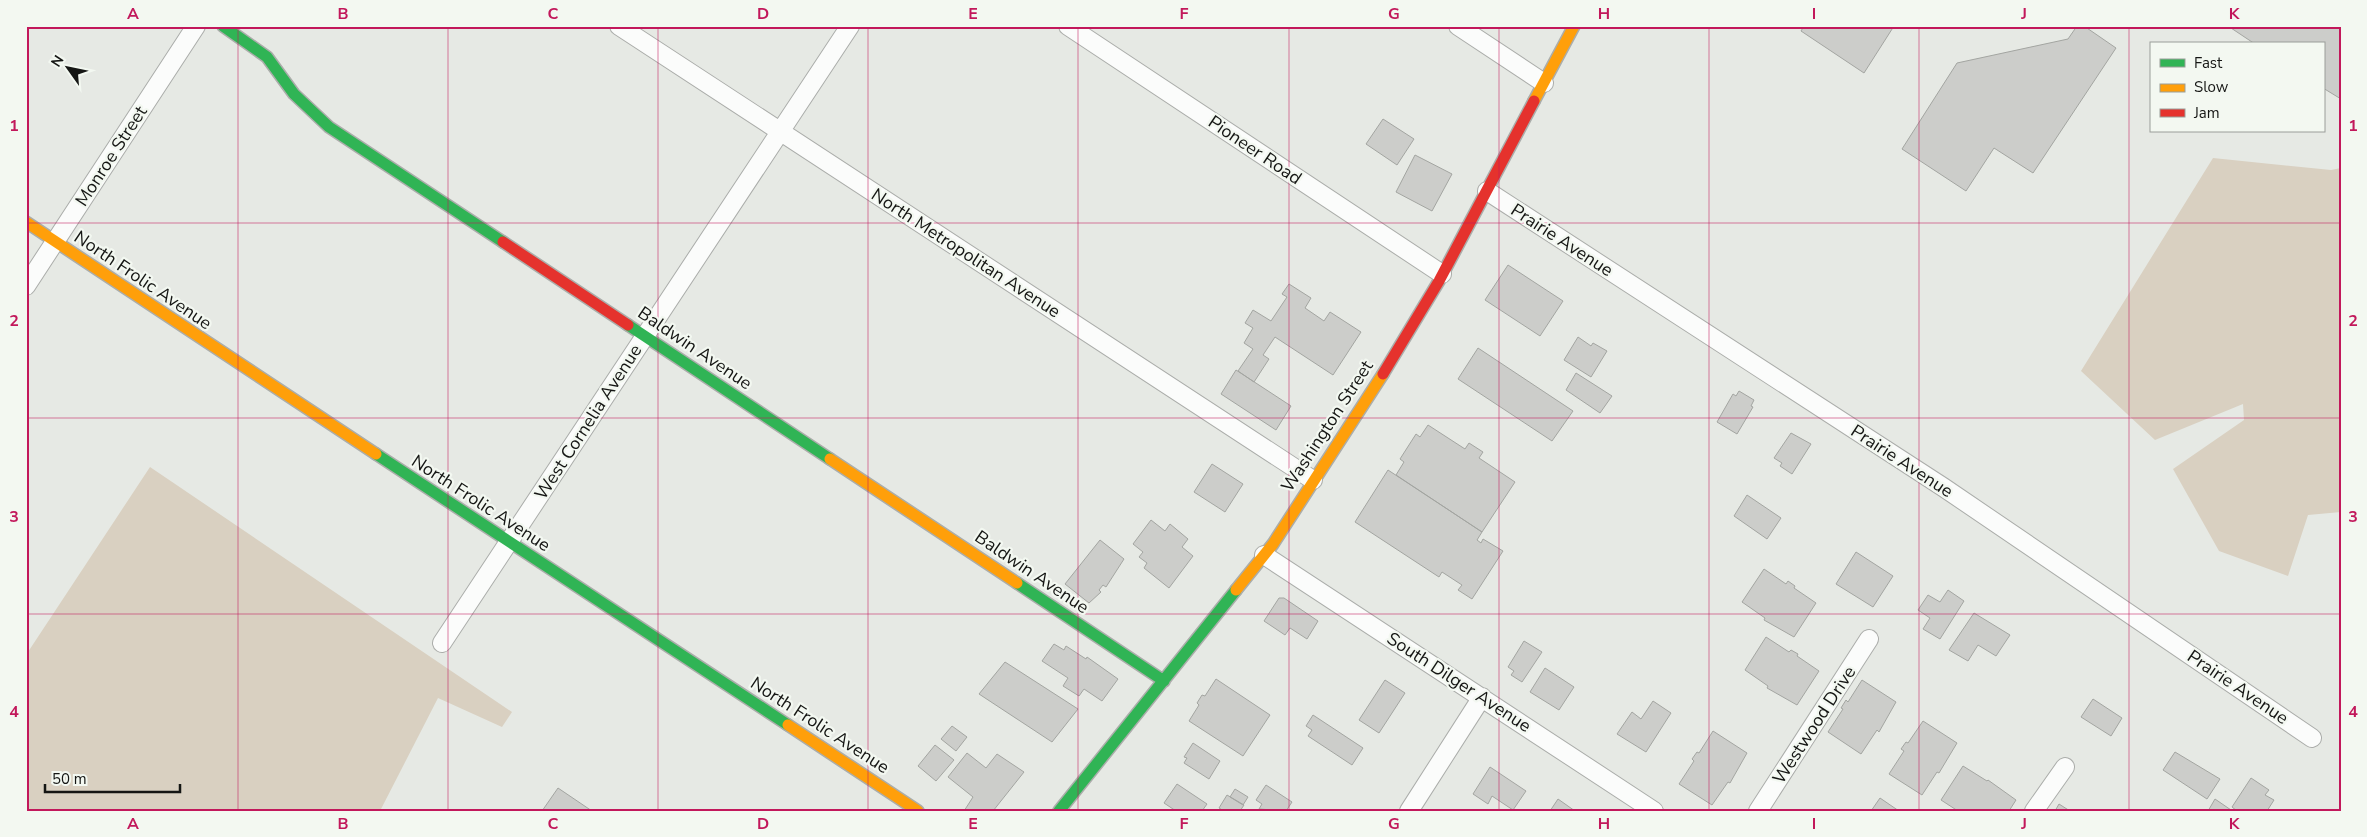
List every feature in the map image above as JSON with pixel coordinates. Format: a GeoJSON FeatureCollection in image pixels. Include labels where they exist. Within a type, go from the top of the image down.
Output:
{"type":"FeatureCollection","features":[{"type":"Feature","properties":{"kind":"street","name":"Monroe Street"},"geometry":{"type":"LineString","coordinates":[[26,286],[196,26]]}},
{"type":"Feature","properties":{"kind":"street","name":"Baldwin Avenue"},"geometry":{"type":"LineString","coordinates":[[223,26],[267,57],[294,94],[329,127],[1164,681]]}},
{"type":"Feature","properties":{"kind":"street","name":"North Metropolitan Avenue"},"geometry":{"type":"LineString","coordinates":[[619,26],[1313,480]]}},
{"type":"Feature","properties":{"kind":"street","name":"West Cornelia Avenue"},"geometry":{"type":"LineString","coordinates":[[442,643],[850,26]]}},
{"type":"Feature","properties":{"kind":"street","name":"Pioneer Road"},"geometry":{"type":"LineString","coordinates":[[1068,26],[1442,274]]}},
{"type":"Feature","properties":{"kind":"street"},"geometry":{"type":"LineString","coordinates":[[1458,26],[1544,83]]}},
{"type":"Feature","properties":{"kind":"street","name":"Washington Street"},"geometry":{"type":"LineString","coordinates":[[1059,811],[1264,555],[1357,417],[1442,274],[1574,26]]}},
{"type":"Feature","properties":{"kind":"street","name":"Prairie Avenue"},"geometry":{"type":"LineString","coordinates":[[1487,191],[1943,487],[2312,738]]}},
{"type":"Feature","properties":{"kind":"street","name":"North Frolic Avenue"},"geometry":{"type":"LineString","coordinates":[[26,222],[117,284],[918,811]]}},
{"type":"Feature","properties":{"kind":"street","name":"South Dilger Avenue"},"geometry":{"type":"LineString","coordinates":[[1264,555],[1654,811]]}},
{"type":"Feature","properties":{"kind":"street","name":"Westwood Drive"},"geometry":{"type":"LineString","coordinates":[[1758,811],[1869,639]]}},
{"type":"Feature","properties":{"kind":"street"},"geometry":{"type":"LineString","coordinates":[[1409,811],[1482,697]]}},
{"type":"Feature","properties":{"kind":"street"},"geometry":{"type":"LineString","coordinates":[[2034,811],[2065,767]]}},
{"type":"Feature","properties":{"kind":"shaded area"},"geometry":{"type":"Polygon","coordinates":[[[2213,158],[2331,170],[2341,168],[2341,512],[2308,515],[2288,576],[2219,551],[2173,469],[2244,420],[2243,404],[2155,440],[2081,371],[2213,158]]]}},
{"type":"Feature","properties":{"kind":"shaded area"},"geometry":{"type":"Polygon","coordinates":[[[150,467],[512,712],[502,727],[438,698],[380,811],[26,811],[26,655],[150,467]]]}},
{"type":"Feature","properties":{"kind":"building"},"geometry":{"type":"Polygon","coordinates":[[[1804,26],[1894,26],[1864,73],[1801,31],[1804,26]]]}},
{"type":"Feature","properties":{"kind":"building"},"geometry":{"type":"Polygon","coordinates":[[[2077,26],[2084,26],[2116,48],[2033,173],[1994,148],[1966,191],[1902,149],[1957,63],[2068,39],[2077,26]]]}},
{"type":"Feature","properties":{"kind":"building"},"geometry":{"type":"Polygon","coordinates":[[[2228,26],[2341,26],[2341,99],[2324,89],[2324,42],[2252,42],[2228,26]]]}},
{"type":"Feature","properties":{"kind":"building"},"geometry":{"type":"Polygon","coordinates":[[[1383,119],[1414,139],[1397,165],[1366,144],[1383,119]]]}},
{"type":"Feature","properties":{"kind":"building"},"geometry":{"type":"Polygon","coordinates":[[[1415,155],[1452,174],[1432,211],[1396,192],[1415,155]]]}},
{"type":"Feature","properties":{"kind":"building"},"geometry":{"type":"Polygon","coordinates":[[[1508,265],[1563,301],[1540,336],[1485,300],[1508,265]]]}},
{"type":"Feature","properties":{"kind":"building"},"geometry":{"type":"Polygon","coordinates":[[[1289,284],[1311,298],[1305,308],[1324,321],[1330,312],[1361,332],[1333,375],[1275,337],[1263,355],[1269,359],[1254,382],[1238,371],[1253,349],[1244,343],[1253,328],[1245,323],[1253,310],[1271,321],[1287,297],[1282,294],[1289,284]]]}},
{"type":"Feature","properties":{"kind":"building"},"geometry":{"type":"Polygon","coordinates":[[[1578,337],[1591,346],[1593,343],[1607,351],[1591,377],[1564,360],[1578,337]]]}},
{"type":"Feature","properties":{"kind":"building"},"geometry":{"type":"Polygon","coordinates":[[[1478,348],[1573,411],[1552,441],[1458,379],[1478,348]]]}},
{"type":"Feature","properties":{"kind":"building"},"geometry":{"type":"Polygon","coordinates":[[[1236,370],[1291,406],[1276,430],[1221,394],[1236,370]]]}},
{"type":"Feature","properties":{"kind":"building"},"geometry":{"type":"Polygon","coordinates":[[[1576,373],[1612,396],[1600,413],[1566,390],[1576,373]]]}},
{"type":"Feature","properties":{"kind":"building"},"geometry":{"type":"Polygon","coordinates":[[[1739,391],[1754,400],[1751,406],[1753,407],[1737,434],[1717,422],[1733,394],[1736,396],[1739,391]]]}},
{"type":"Feature","properties":{"kind":"building"},"geometry":{"type":"Polygon","coordinates":[[[1428,425],[1465,449],[1469,443],[1483,452],[1479,458],[1515,482],[1482,532],[1396,475],[1404,462],[1400,459],[1416,434],[1420,437],[1428,425]]]}},
{"type":"Feature","properties":{"kind":"building"},"geometry":{"type":"Polygon","coordinates":[[[1791,433],[1811,444],[1792,474],[1780,466],[1782,463],[1774,458],[1791,433]]]}},
{"type":"Feature","properties":{"kind":"building"},"geometry":{"type":"Polygon","coordinates":[[[1212,464],[1243,484],[1225,512],[1194,492],[1212,464]]]}},
{"type":"Feature","properties":{"kind":"building"},"geometry":{"type":"Polygon","coordinates":[[[1388,470],[1482,532],[1477,540],[1481,543],[1483,539],[1503,551],[1472,599],[1458,590],[1462,585],[1442,572],[1439,577],[1355,522],[1388,470]]]}},
{"type":"Feature","properties":{"kind":"building"},"geometry":{"type":"Polygon","coordinates":[[[1747,495],[1781,518],[1767,539],[1734,516],[1747,495]]]}},
{"type":"Feature","properties":{"kind":"building"},"geometry":{"type":"Polygon","coordinates":[[[1151,520],[1165,531],[1170,524],[1188,539],[1182,547],[1193,556],[1169,588],[1144,568],[1147,563],[1139,557],[1143,552],[1133,544],[1151,520]]]}},
{"type":"Feature","properties":{"kind":"building"},"geometry":{"type":"Polygon","coordinates":[[[1100,540],[1124,559],[1106,587],[1103,585],[1099,590],[1101,592],[1089,603],[1065,584],[1100,540]]]}},
{"type":"Feature","properties":{"kind":"building"},"geometry":{"type":"Polygon","coordinates":[[[1856,552],[1893,576],[1873,607],[1836,584],[1856,552]]]}},
{"type":"Feature","properties":{"kind":"building"},"geometry":{"type":"Polygon","coordinates":[[[1764,569],[1786,584],[1788,581],[1795,586],[1794,588],[1816,603],[1794,637],[1764,620],[1765,618],[1742,602],[1764,569]]]}},
{"type":"Feature","properties":{"kind":"building"},"geometry":{"type":"Polygon","coordinates":[[[1948,590],[1964,601],[1940,639],[1923,629],[1930,618],[1918,610],[1928,595],[1940,602],[1948,590]]]}},
{"type":"Feature","properties":{"kind":"building"},"geometry":{"type":"Polygon","coordinates":[[[1279,598],[1284,598],[1318,621],[1307,639],[1290,628],[1285,635],[1264,621],[1279,598]]]}},
{"type":"Feature","properties":{"kind":"building"},"geometry":{"type":"Polygon","coordinates":[[[1974,613],[2010,635],[1996,656],[1978,645],[1968,661],[1949,650],[1974,613]]]}},
{"type":"Feature","properties":{"kind":"building"},"geometry":{"type":"Polygon","coordinates":[[[1766,637],[1789,652],[1791,650],[1798,654],[1797,656],[1819,671],[1797,705],[1767,688],[1768,686],[1745,670],[1766,637]]]}},
{"type":"Feature","properties":{"kind":"building"},"geometry":{"type":"Polygon","coordinates":[[[1524,641],[1542,652],[1522,682],[1511,675],[1514,671],[1508,667],[1524,641]]]}},
{"type":"Feature","properties":{"kind":"building"},"geometry":{"type":"Polygon","coordinates":[[[1054,644],[1064,650],[1066,646],[1086,659],[1087,657],[1118,679],[1102,701],[1084,689],[1079,696],[1063,686],[1068,678],[1042,661],[1054,644]]]}},
{"type":"Feature","properties":{"kind":"building"},"geometry":{"type":"Polygon","coordinates":[[[1005,662],[1078,709],[1052,742],[979,694],[1005,662]]]}},
{"type":"Feature","properties":{"kind":"building"},"geometry":{"type":"Polygon","coordinates":[[[1545,668],[1574,687],[1559,710],[1530,692],[1545,668]]]}},
{"type":"Feature","properties":{"kind":"building"},"geometry":{"type":"Polygon","coordinates":[[[1216,679],[1270,715],[1243,756],[1189,721],[1199,705],[1197,703],[1202,695],[1205,696],[1216,679]]]}},
{"type":"Feature","properties":{"kind":"building"},"geometry":{"type":"Polygon","coordinates":[[[1385,680],[1405,693],[1379,733],[1359,720],[1385,680]]]}},
{"type":"Feature","properties":{"kind":"building"},"geometry":{"type":"Polygon","coordinates":[[[1862,680],[1896,702],[1879,732],[1877,730],[1861,754],[1828,732],[1843,709],[1841,708],[1846,700],[1848,702],[1862,680]]]}},
{"type":"Feature","properties":{"kind":"building"},"geometry":{"type":"Polygon","coordinates":[[[2093,699],[2122,718],[2111,736],[2081,717],[2093,699]]]}},
{"type":"Feature","properties":{"kind":"building"},"geometry":{"type":"Polygon","coordinates":[[[1653,701],[1671,713],[1646,752],[1617,734],[1632,712],[1641,719],[1653,701]]]}},
{"type":"Feature","properties":{"kind":"building"},"geometry":{"type":"Polygon","coordinates":[[[1313,715],[1363,748],[1352,765],[1308,736],[1312,730],[1306,726],[1313,715]]]}},
{"type":"Feature","properties":{"kind":"building"},"geometry":{"type":"Polygon","coordinates":[[[1923,721],[1957,743],[1939,773],[1937,772],[1922,795],[1889,774],[1904,751],[1901,749],[1906,742],[1908,743],[1923,721]]]}},
{"type":"Feature","properties":{"kind":"building"},"geometry":{"type":"Polygon","coordinates":[[[952,726],[967,737],[956,751],[941,739],[952,726]]]}},
{"type":"Feature","properties":{"kind":"building"},"geometry":{"type":"Polygon","coordinates":[[[1713,731],[1747,753],[1730,783],[1728,782],[1712,805],[1679,784],[1694,761],[1692,759],[1697,752],[1699,753],[1713,731]]]}},
{"type":"Feature","properties":{"kind":"building"},"geometry":{"type":"Polygon","coordinates":[[[1193,743],[1220,761],[1209,779],[1184,763],[1187,758],[1184,757],[1193,743]]]}},
{"type":"Feature","properties":{"kind":"building"},"geometry":{"type":"Polygon","coordinates":[[[935,745],[954,760],[936,781],[918,766],[935,745]]]}},
{"type":"Feature","properties":{"kind":"building"},"geometry":{"type":"Polygon","coordinates":[[[2175,752],[2220,779],[2207,799],[2163,770],[2175,752]]]}},
{"type":"Feature","properties":{"kind":"building"},"geometry":{"type":"Polygon","coordinates":[[[967,753],[986,768],[997,754],[1024,772],[993,811],[964,811],[973,797],[948,777],[967,753]]]}},
{"type":"Feature","properties":{"kind":"building"},"geometry":{"type":"Polygon","coordinates":[[[1963,766],[1988,780],[2016,800],[2009,811],[1958,811],[1941,800],[1963,766]]]}},
{"type":"Feature","properties":{"kind":"building"},"geometry":{"type":"Polygon","coordinates":[[[1490,767],[1526,791],[1513,810],[1492,796],[1488,804],[1473,794],[1490,767]]]}},
{"type":"Feature","properties":{"kind":"building"},"geometry":{"type":"Polygon","coordinates":[[[2251,778],[2269,790],[2265,795],[2274,800],[2267,811],[2237,811],[2232,807],[2251,778]]]}},
{"type":"Feature","properties":{"kind":"building"},"geometry":{"type":"Polygon","coordinates":[[[1177,784],[1207,804],[1202,811],[1176,811],[1164,803],[1177,784]]]}},
{"type":"Feature","properties":{"kind":"building"},"geometry":{"type":"Polygon","coordinates":[[[1266,785],[1292,802],[1286,811],[1259,809],[1262,804],[1256,800],[1266,785]]]}},
{"type":"Feature","properties":{"kind":"building"},"geometry":{"type":"Polygon","coordinates":[[[558,788],[592,811],[542,811],[558,788]]]}},
{"type":"Feature","properties":{"kind":"building"},"geometry":{"type":"Polygon","coordinates":[[[1235,789],[1248,797],[1243,805],[1230,797],[1235,789]]]}},
{"type":"Feature","properties":{"kind":"building"},"geometry":{"type":"Polygon","coordinates":[[[1227,795],[1244,805],[1240,811],[1224,811],[1219,808],[1227,795]]]}},
{"type":"Feature","properties":{"kind":"building"},"geometry":{"type":"Polygon","coordinates":[[[1880,798],[1899,811],[1871,811],[1880,798]]]}},
{"type":"Feature","properties":{"kind":"building"},"geometry":{"type":"Polygon","coordinates":[[[1558,799],[1575,811],[1550,811],[1558,799]]]}},
{"type":"Feature","properties":{"kind":"building"},"geometry":{"type":"Polygon","coordinates":[[[2215,799],[2231,810],[2208,811],[2215,799]]]}},
{"type":"Feature","properties":{"kind":"building"},"geometry":{"type":"Polygon","coordinates":[[[2059,804],[2070,811],[2055,811],[2059,804]]]}},
{"type":"Feature","properties":{"kind":"traffic: fast"},"geometry":{"type":"LineString","coordinates":[[223,26],[267,57],[294,94],[329,127],[503,242]]}},
{"type":"Feature","properties":{"kind":"traffic: fast"},"geometry":{"type":"LineString","coordinates":[[628,325],[830,459]]}},
{"type":"Feature","properties":{"kind":"traffic: fast"},"geometry":{"type":"LineString","coordinates":[[376,454],[788,725]]}},
{"type":"Feature","properties":{"kind":"traffic: fast"},"geometry":{"type":"LineString","coordinates":[[1017,583],[1164,681]]}},
{"type":"Feature","properties":{"kind":"traffic: fast"},"geometry":{"type":"LineString","coordinates":[[1059,811],[1236,590]]}},
{"type":"Feature","properties":{"kind":"traffic: slow"},"geometry":{"type":"LineString","coordinates":[[1534,101],[1574,26]]}},
{"type":"Feature","properties":{"kind":"traffic: slow"},"geometry":{"type":"LineString","coordinates":[[26,222],[376,454]]}},
{"type":"Feature","properties":{"kind":"traffic: slow"},"geometry":{"type":"LineString","coordinates":[[1236,590],[1273,544],[1383,374]]}},
{"type":"Feature","properties":{"kind":"traffic: slow"},"geometry":{"type":"LineString","coordinates":[[830,459],[1017,583]]}},
{"type":"Feature","properties":{"kind":"traffic: slow"},"geometry":{"type":"LineString","coordinates":[[788,725],[918,811]]}},
{"type":"Feature","properties":{"kind":"traffic: jam"},"geometry":{"type":"LineString","coordinates":[[1383,374],[1439,281],[1534,101]]}},
{"type":"Feature","properties":{"kind":"traffic: jam"},"geometry":{"type":"LineString","coordinates":[[503,242],[628,325]]}}]}
